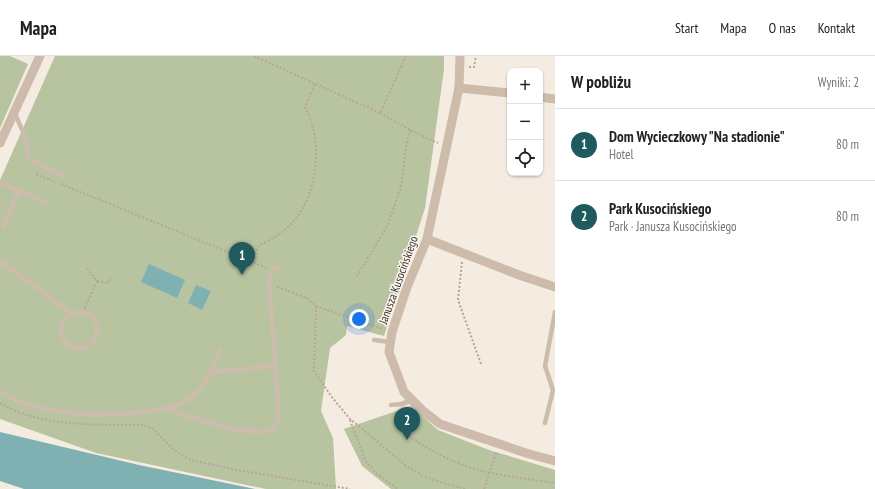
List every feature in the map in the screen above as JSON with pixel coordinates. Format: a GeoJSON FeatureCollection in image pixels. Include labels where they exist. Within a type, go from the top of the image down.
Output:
{"type":"FeatureCollection","features":[{"type":"Feature","properties":{"kind":"street"},"geometry":{"type":"LineString","coordinates":[[0,143],[40,56]]}},
{"type":"Feature","properties":{"kind":"street","name":"Janusza Kusocińskiego"},"geometry":{"type":"LineString","coordinates":[[460,56],[459,88],[427,238],[407,287],[392,332],[389,352],[404,392],[422,410],[440,424],[500,445],[555,461]]}},
{"type":"Feature","properties":{"kind":"street"},"geometry":{"type":"LineString","coordinates":[[459,88],[507,94]]}},
{"type":"Feature","properties":{"kind":"street"},"geometry":{"type":"LineString","coordinates":[[543,97],[555,98]]}},
{"type":"Feature","properties":{"kind":"street"},"geometry":{"type":"LineString","coordinates":[[427,238],[519,275],[555,287]]}},
{"type":"Feature","properties":{"kind":"lane"},"geometry":{"type":"LineString","coordinates":[[14,113],[24,136],[28,159],[63,176]]}},
{"type":"Feature","properties":{"kind":"lane"},"geometry":{"type":"LineString","coordinates":[[0,182],[44,202]]}},
{"type":"Feature","properties":{"kind":"lane"},"geometry":{"type":"LineString","coordinates":[[3,226],[19,191]]}},
{"type":"Feature","properties":{"kind":"lane"},"geometry":{"type":"LineString","coordinates":[[0,261],[67,310],[69,315]]}},
{"type":"Feature","properties":{"kind":"lane"},"geometry":{"type":"LineString","coordinates":[[163,408],[209,423],[244,431],[265,432],[276,426],[279,417],[269,279],[273,269],[279,268]]}},
{"type":"Feature","properties":{"kind":"lane"},"geometry":{"type":"LineString","coordinates":[[83,312],[92,317],[95,321],[97,330],[94,340],[85,346],[75,347],[70,345],[63,338],[63,323],[69,315],[83,312]]}},
{"type":"Feature","properties":{"kind":"lane"},"geometry":{"type":"LineString","coordinates":[[545,423],[553,390],[545,366],[555,312]]}},
{"type":"Feature","properties":{"kind":"lane"},"geometry":{"type":"LineString","coordinates":[[374,340],[390,342]]}},
{"type":"Feature","properties":{"kind":"lane"},"geometry":{"type":"LineString","coordinates":[[0,390],[4,394],[19,401],[39,407],[68,412],[99,414],[143,412],[185,401],[199,391],[206,382],[220,350]]}},
{"type":"Feature","properties":{"kind":"lane"},"geometry":{"type":"LineString","coordinates":[[210,372],[275,366]]}},
{"type":"Feature","properties":{"kind":"lane"},"geometry":{"type":"LineString","coordinates":[[392,405],[413,400]]}},
{"type":"Feature","properties":{"kind":"path"},"geometry":{"type":"LineString","coordinates":[[254,56],[380,113],[410,130],[446,147]]}},
{"type":"Feature","properties":{"kind":"path"},"geometry":{"type":"LineString","coordinates":[[380,113],[406,56]]}},
{"type":"Feature","properties":{"kind":"path"},"geometry":{"type":"LineString","coordinates":[[474,67],[476,56]]}},
{"type":"Feature","properties":{"kind":"path"},"geometry":{"type":"LineString","coordinates":[[252,262],[259,245],[269,241],[292,223],[303,207],[311,191],[316,154],[311,118],[305,107],[315,84]]}},
{"type":"Feature","properties":{"kind":"path"},"geometry":{"type":"LineString","coordinates":[[357,276],[368,260],[388,224],[401,187],[404,153],[410,130]]}},
{"type":"Feature","properties":{"kind":"path"},"geometry":{"type":"LineString","coordinates":[[464,253],[458,300],[481,364]]}},
{"type":"Feature","properties":{"kind":"path"},"geometry":{"type":"LineString","coordinates":[[86,267],[97,281],[108,283],[111,278]]}},
{"type":"Feature","properties":{"kind":"path"},"geometry":{"type":"LineString","coordinates":[[83,312],[97,281]]}},
{"type":"Feature","properties":{"kind":"path"},"geometry":{"type":"LineString","coordinates":[[316,306],[392,332]]}},
{"type":"Feature","properties":{"kind":"path"},"geometry":{"type":"LineString","coordinates":[[404,392],[401,411],[402,430],[414,440],[457,462],[489,473],[555,483]]}},
{"type":"Feature","properties":{"kind":"path"},"geometry":{"type":"LineString","coordinates":[[0,403],[13,411],[44,419],[77,424],[142,425],[152,428],[173,449],[188,459],[231,469],[350,489]]}},
{"type":"Feature","properties":{"kind":"path"},"geometry":{"type":"LineString","coordinates":[[349,418],[366,462],[377,474],[398,489]]}},
{"type":"Feature","properties":{"kind":"path"},"geometry":{"type":"LineString","coordinates":[[484,489],[500,445]]}},
{"type":"Feature","properties":{"kind":"green space"},"geometry":{"type":"Polygon","coordinates":[[[0,56],[10,56],[28,64],[0,128],[0,56]]]}},
{"type":"Feature","properties":{"kind":"green space"},"geometry":{"type":"Polygon","coordinates":[[[55,56],[444,56],[444,69],[425,208],[384,336],[347,326],[346,335],[330,348],[321,411],[333,438],[336,489],[266,489],[96,453],[0,419],[0,180],[55,56]]]}},
{"type":"Feature","properties":{"kind":"green space"},"geometry":{"type":"Polygon","coordinates":[[[411,406],[438,430],[489,450],[555,470],[555,489],[391,489],[362,466],[344,429],[411,406]]]}},
{"type":"Feature","properties":{"kind":"water"},"geometry":{"type":"Polygon","coordinates":[[[149,264],[185,280],[177,298],[141,282],[149,264]]]}},
{"type":"Feature","properties":{"kind":"water"},"geometry":{"type":"Polygon","coordinates":[[[196,285],[211,291],[202,310],[188,303],[196,285]]]}},
{"type":"Feature","properties":{"kind":"water"},"geometry":{"type":"Polygon","coordinates":[[[0,432],[139,465],[255,489],[24,489],[0,481],[0,432]]]}},
{"type":"Feature","properties":{"kind":"place","name":"Dom Wycieczkowy \"Na stadionie\""},"geometry":{"type":"Point","coordinates":[242,275]}},
{"type":"Feature","properties":{"kind":"place","name":"Park Kusocińskiego"},"geometry":{"type":"Point","coordinates":[407,440]}}]}
